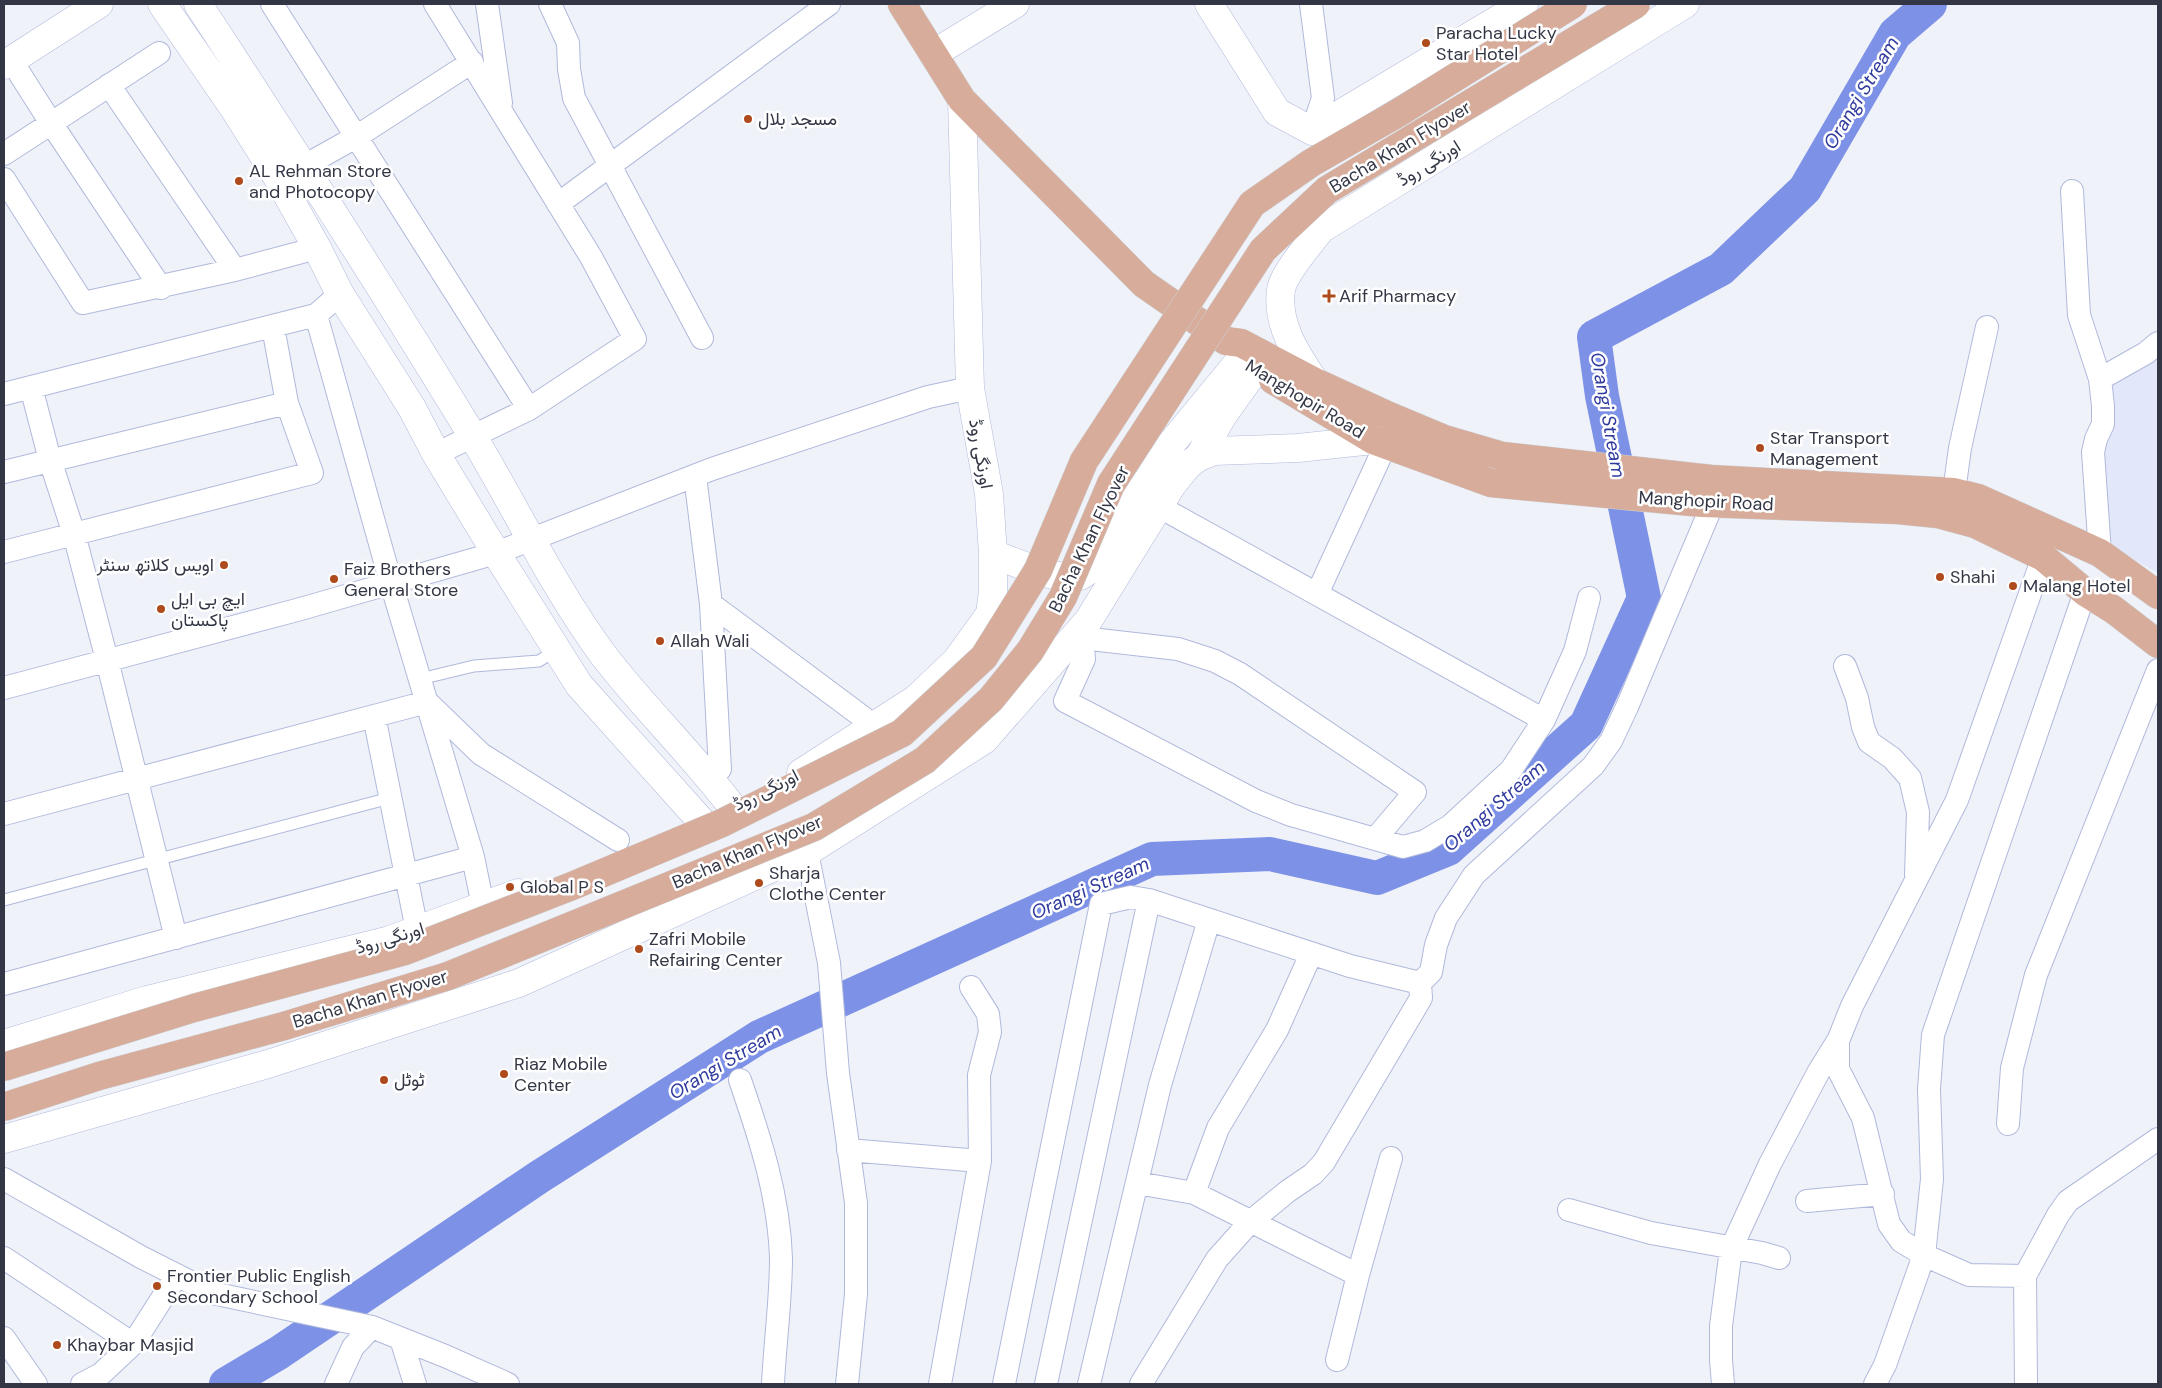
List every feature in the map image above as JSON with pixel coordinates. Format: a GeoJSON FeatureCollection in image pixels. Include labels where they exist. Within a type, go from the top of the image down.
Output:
{"type":"FeatureCollection","features":[{"type":"Feature","properties":{"kind":"main road","name":"Manghopir Road"},"geometry":{"type":"LineString","coordinates":[[902,4],[962,100],[1144,284],[1247,355],[1380,442],[1491,483],[1709,495],[1938,514],[1975,524],[2043,557],[2085,592],[2114,610],[2158,644]]}},
{"type":"Feature","properties":{"kind":"main road","name":"Bacha Khan Flyover"},"geometry":{"type":"LineString","coordinates":[[4,1067],[38,1054],[194,1008],[405,951],[572,886],[722,823],[902,733],[984,657],[1038,570],[1084,461],[1252,204],[1312,163],[1398,113],[1573,4]]}},
{"type":"Feature","properties":{"kind":"main road","name":"Bacha Khan Flyover"},"geometry":{"type":"LineString","coordinates":[[4,1107],[98,1076],[284,1026],[448,976],[814,827],[925,760],[991,699],[1030,651],[1063,597],[1111,484],[1263,250],[1327,190],[1636,4]]}},
{"type":"Feature","properties":{"kind":"main road","name":"Manghopir Road"},"geometry":{"type":"LineString","coordinates":[[1247,355],[1315,382],[1444,439],[1502,456],[1709,495],[1954,492],[1978,498],[2100,553],[2158,595]]}},
{"type":"Feature","properties":{"kind":"street"},"geometry":{"type":"LineString","coordinates":[[99,4],[8,63],[51,123],[161,288]]}},
{"type":"Feature","properties":{"kind":"street"},"geometry":{"type":"LineString","coordinates":[[162,4],[235,110],[279,180],[340,294],[412,408],[436,454],[496,554],[579,685],[702,822]]}},
{"type":"Feature","properties":{"kind":"street"},"geometry":{"type":"LineString","coordinates":[[198,4],[304,166],[472,436],[563,593],[604,655],[710,778],[733,808]]}},
{"type":"Feature","properties":{"kind":"street"},"geometry":{"type":"LineString","coordinates":[[272,4],[529,408]]}},
{"type":"Feature","properties":{"kind":"street"},"geometry":{"type":"LineString","coordinates":[[435,4],[591,256],[636,339],[529,408],[436,454]]}},
{"type":"Feature","properties":{"kind":"street"},"geometry":{"type":"LineString","coordinates":[[487,4],[503,116]]}},
{"type":"Feature","properties":{"kind":"street"},"geometry":{"type":"LineString","coordinates":[[550,4],[568,43],[569,69],[574,98],[702,338]]}},
{"type":"Feature","properties":{"kind":"street"},"geometry":{"type":"LineString","coordinates":[[558,204],[829,4]]}},
{"type":"Feature","properties":{"kind":"street"},"geometry":{"type":"LineString","coordinates":[[933,54],[1015,4]]}},
{"type":"Feature","properties":{"kind":"street"},"geometry":{"type":"LineString","coordinates":[[1209,4],[1277,112],[1312,131]]}},
{"type":"Feature","properties":{"kind":"street"},"geometry":{"type":"LineString","coordinates":[[1311,4],[1323,98],[1312,131]]}},
{"type":"Feature","properties":{"kind":"street"},"geometry":{"type":"LineString","coordinates":[[1312,131],[1524,4]]}},
{"type":"Feature","properties":{"kind":"street","name":"اورنگی روڈ"},"geometry":{"type":"LineString","coordinates":[[1315,382],[1293,349],[1281,316],[1280,288],[1299,256],[1321,229],[1685,4]]}},
{"type":"Feature","properties":{"kind":"street"},"geometry":{"type":"LineString","coordinates":[[4,154],[159,53]]}},
{"type":"Feature","properties":{"kind":"street"},"geometry":{"type":"LineString","coordinates":[[279,180],[356,137],[472,62]]}},
{"type":"Feature","properties":{"kind":"street"},"geometry":{"type":"LineString","coordinates":[[109,86],[235,270]]}},
{"type":"Feature","properties":{"kind":"street","name":"اورنگی روڈ"},"geometry":{"type":"LineString","coordinates":[[4,1044],[147,1000],[390,940],[677,835],[788,781],[916,699],[956,661],[990,614],[993,591],[993,554],[989,494],[970,388],[962,100]]}},
{"type":"Feature","properties":{"kind":"street"},"geometry":{"type":"LineString","coordinates":[[4,179],[83,303],[161,288],[317,248]]}},
{"type":"Feature","properties":{"kind":"street"},"geometry":{"type":"LineString","coordinates":[[2072,191],[2079,315],[2100,379],[2103,424],[2096,439],[2093,452],[2100,553]]}},
{"type":"Feature","properties":{"kind":"street"},"geometry":{"type":"LineString","coordinates":[[4,394],[316,315],[340,294]]}},
{"type":"Feature","properties":{"kind":"street"},"geometry":{"type":"LineString","coordinates":[[316,315],[391,584],[473,857],[483,906]]}},
{"type":"Feature","properties":{"kind":"street"},"geometry":{"type":"LineString","coordinates":[[4,552],[312,473],[288,403],[273,327]]}},
{"type":"Feature","properties":{"kind":"street"},"geometry":{"type":"LineString","coordinates":[[1954,492],[1960,448],[1987,327]]}},
{"type":"Feature","properties":{"kind":"street"},"geometry":{"type":"LineString","coordinates":[[2100,379],[2146,353],[2158,343]]}},
{"type":"Feature","properties":{"kind":"street"},"geometry":{"type":"LineString","coordinates":[[1199,457],[1223,414],[1247,355]]}},
{"type":"Feature","properties":{"kind":"street"},"geometry":{"type":"LineString","coordinates":[[993,554],[1054,575],[1080,576],[1090,569],[1171,444],[1203,404],[1247,355]]}},
{"type":"Feature","properties":{"kind":"street"},"geometry":{"type":"LineString","coordinates":[[30,387],[50,460],[74,534],[108,660],[176,938]]}},
{"type":"Feature","properties":{"kind":"street"},"geometry":{"type":"LineString","coordinates":[[4,688],[496,554],[695,476],[928,397],[970,388]]}},
{"type":"Feature","properties":{"kind":"street"},"geometry":{"type":"LineString","coordinates":[[4,472],[288,403]]}},
{"type":"Feature","properties":{"kind":"street"},"geometry":{"type":"LineString","coordinates":[[4,1139],[268,1064],[520,983],[807,852],[984,740],[1081,634],[1172,485],[1188,466],[1199,457],[1214,451],[1298,448],[1380,442],[1317,594]]}},
{"type":"Feature","properties":{"kind":"street"},"geometry":{"type":"LineString","coordinates":[[695,476],[711,604],[720,768],[710,778]]}},
{"type":"Feature","properties":{"kind":"street"},"geometry":{"type":"LineString","coordinates":[[1420,983],[1431,972],[1436,946],[1446,918],[1474,875],[1593,766],[1611,741],[1709,495]]}},
{"type":"Feature","properties":{"kind":"street"},"geometry":{"type":"LineString","coordinates":[[1158,506],[1544,720]]}},
{"type":"Feature","properties":{"kind":"street"},"geometry":{"type":"LineString","coordinates":[[1723,1384],[1721,1326],[1731,1249],[1770,1164],[1819,1071],[1838,1041],[1852,1006],[1957,800],[2043,557]]}},
{"type":"Feature","properties":{"kind":"street"},"geometry":{"type":"LineString","coordinates":[[1875,1384],[1885,1365],[1924,1255],[1932,1179],[1929,1089],[1933,1035],[2085,592]]}},
{"type":"Feature","properties":{"kind":"street"},"geometry":{"type":"LineString","coordinates":[[1081,634],[1084,659],[1065,701],[1256,801],[1291,815],[1403,847],[1425,841],[1450,826],[1511,770],[1544,720],[1575,651],[1589,598]]}},
{"type":"Feature","properties":{"kind":"street"},"geometry":{"type":"LineString","coordinates":[[711,604],[864,718]]}},
{"type":"Feature","properties":{"kind":"street"},"geometry":{"type":"LineString","coordinates":[[1081,634],[1178,649],[1215,661],[1240,674],[1415,792],[1375,839]]}},
{"type":"Feature","properties":{"kind":"street"},"geometry":{"type":"LineString","coordinates":[[1845,666],[1857,698],[1863,727],[1870,742],[1892,758],[1910,778],[1918,812],[1916,881]]}},
{"type":"Feature","properties":{"kind":"street"},"geometry":{"type":"LineString","coordinates":[[2008,1124],[2012,1068],[2036,975],[2158,670]]}},
{"type":"Feature","properties":{"kind":"street"},"geometry":{"type":"LineString","coordinates":[[4,814],[427,702]]}},
{"type":"Feature","properties":{"kind":"street"},"geometry":{"type":"LineString","coordinates":[[427,702],[481,754],[618,840]]}},
{"type":"Feature","properties":{"kind":"street"},"geometry":{"type":"LineString","coordinates":[[374,716],[417,930]]}},
{"type":"Feature","properties":{"kind":"street"},"geometry":{"type":"LineString","coordinates":[[807,852],[829,963],[838,1073],[856,1203],[856,1294],[847,1384]]}},
{"type":"Feature","properties":{"kind":"street"},"geometry":{"type":"LineString","coordinates":[[4,984],[473,857]]}},
{"type":"Feature","properties":{"kind":"street"},"geometry":{"type":"LineString","coordinates":[[1004,1384],[1101,904],[1131,897],[1149,900],[1350,966],[1420,983]]}},
{"type":"Feature","properties":{"kind":"street"},"geometry":{"type":"LineString","coordinates":[[1046,1384],[1149,900]]}},
{"type":"Feature","properties":{"kind":"street"},"geometry":{"type":"LineString","coordinates":[[1089,1384],[1160,1085],[1209,920]]}},
{"type":"Feature","properties":{"kind":"street"},"geometry":{"type":"LineString","coordinates":[[1194,1193],[1218,1128],[1277,1030],[1311,954]]}},
{"type":"Feature","properties":{"kind":"street"},"geometry":{"type":"LineString","coordinates":[[1141,1384],[1217,1259],[1250,1222],[1312,1174],[1324,1162],[1422,998],[1420,983]]}},
{"type":"Feature","properties":{"kind":"street"},"geometry":{"type":"LineString","coordinates":[[940,1384],[980,1161],[978,1075],[990,1032],[988,1014],[971,987]]}},
{"type":"Feature","properties":{"kind":"street"},"geometry":{"type":"LineString","coordinates":[[1838,1041],[1838,1069],[1863,1118],[1889,1224],[1901,1241],[1924,1255],[1969,1275],[2025,1276]]}},
{"type":"Feature","properties":{"kind":"street"},"geometry":{"type":"LineString","coordinates":[[740,1080],[764,1148],[772,1184],[780,1249],[773,1384]]}},
{"type":"Feature","properties":{"kind":"street"},"geometry":{"type":"LineString","coordinates":[[2026,1384],[2025,1276],[2058,1215],[2068,1201],[2158,1139]]}},
{"type":"Feature","properties":{"kind":"street"},"geometry":{"type":"LineString","coordinates":[[848,1150],[980,1161]]}},
{"type":"Feature","properties":{"kind":"street"},"geometry":{"type":"LineString","coordinates":[[1337,1360],[1358,1275],[1391,1158]]}},
{"type":"Feature","properties":{"kind":"street"},"geometry":{"type":"LineString","coordinates":[[4,1179],[212,1293],[372,1327],[508,1384]]}},
{"type":"Feature","properties":{"kind":"street"},"geometry":{"type":"LineString","coordinates":[[1137,1182],[1194,1193],[1358,1275]]}},
{"type":"Feature","properties":{"kind":"street"},"geometry":{"type":"LineString","coordinates":[[1807,1201],[1883,1194]]}},
{"type":"Feature","properties":{"kind":"street"},"geometry":{"type":"LineString","coordinates":[[1569,1210],[1651,1233],[1731,1249],[1762,1253],[1779,1258]]}},
{"type":"Feature","properties":{"kind":"street"},"geometry":{"type":"LineString","coordinates":[[4,1258],[133,1344]]}},
{"type":"Feature","properties":{"kind":"street"},"geometry":{"type":"LineString","coordinates":[[82,1384],[102,1374],[133,1344],[177,1275]]}},
{"type":"Feature","properties":{"kind":"street"},"geometry":{"type":"LineString","coordinates":[[336,1384],[353,1347],[372,1327]]}},
{"type":"Feature","properties":{"kind":"street"},"geometry":{"type":"LineString","coordinates":[[4,1338],[36,1384]]}},
{"type":"Feature","properties":{"kind":"street"},"geometry":{"type":"LineString","coordinates":[[401,1339],[415,1384]]}},
{"type":"Feature","properties":{"kind":"lane"},"geometry":{"type":"LineString","coordinates":[[420,679],[474,666],[539,661],[556,650]]}},
{"type":"Feature","properties":{"kind":"lane"},"geometry":{"type":"LineString","coordinates":[[4,900],[390,798]]}},
{"type":"Feature","properties":{"kind":"shaded area"},"geometry":{"type":"Polygon","coordinates":[[[2158,354],[2158,573],[2105,543],[2097,384],[2158,354]]]}},
{"type":"Feature","properties":{"kind":"waterway","name":"Orangi Stream"},"geometry":{"type":"LineString","coordinates":[[226,1384],[280,1352],[539,1177],[759,1037],[1152,859],[1270,854],[1377,878],[1448,849],[1586,725],[1644,598],[1602,396],[1594,337],[1721,269],[1805,189],[1895,34],[1930,4]]}},
{"type":"Feature","properties":{"kind":"place","name":"Paracha Lucky Star Hotel"},"geometry":{"type":"Point","coordinates":[1426,43]}},
{"type":"Feature","properties":{"kind":"place","name":"مسجد بلال"},"geometry":{"type":"Point","coordinates":[748,119]}},
{"type":"Feature","properties":{"kind":"place","name":"AL Rehman Store and Photocopy"},"geometry":{"type":"Point","coordinates":[239,181]}},
{"type":"Feature","properties":{"kind":"place","name":"Arif Pharmacy"},"geometry":{"type":"Point","coordinates":[1329,296]}},
{"type":"Feature","properties":{"kind":"place","name":"Star Transport Management"},"geometry":{"type":"Point","coordinates":[1760,448]}},
{"type":"Feature","properties":{"kind":"place","name":"اویس کلاتھ سنٹر"},"geometry":{"type":"Point","coordinates":[224,565]}},
{"type":"Feature","properties":{"kind":"place","name":"Shahi"},"geometry":{"type":"Point","coordinates":[1940,577]}},
{"type":"Feature","properties":{"kind":"place","name":"Faiz Brothers General Store"},"geometry":{"type":"Point","coordinates":[334,579]}},
{"type":"Feature","properties":{"kind":"place","name":"Malang Hotel"},"geometry":{"type":"Point","coordinates":[2013,586]}},
{"type":"Feature","properties":{"kind":"place","name":"ایچ بی ایل پاکستان"},"geometry":{"type":"Point","coordinates":[161,609]}},
{"type":"Feature","properties":{"kind":"place","name":"Allah Wali"},"geometry":{"type":"Point","coordinates":[660,641]}},
{"type":"Feature","properties":{"kind":"place","name":"Sharja Clothe Center"},"geometry":{"type":"Point","coordinates":[759,883]}},
{"type":"Feature","properties":{"kind":"place","name":"Global P S"},"geometry":{"type":"Point","coordinates":[510,887]}},
{"type":"Feature","properties":{"kind":"place","name":"Zafri Mobile Refairing Center"},"geometry":{"type":"Point","coordinates":[639,949]}},
{"type":"Feature","properties":{"kind":"place","name":"Riaz Mobile Center"},"geometry":{"type":"Point","coordinates":[504,1074]}},
{"type":"Feature","properties":{"kind":"place","name":"ٹوٹل"},"geometry":{"type":"Point","coordinates":[384,1080]}},
{"type":"Feature","properties":{"kind":"place","name":"Frontier Public English Secondary School"},"geometry":{"type":"Point","coordinates":[157,1286]}},
{"type":"Feature","properties":{"kind":"place","name":"Khaybar Masjid"},"geometry":{"type":"Point","coordinates":[57,1345]}}]}
